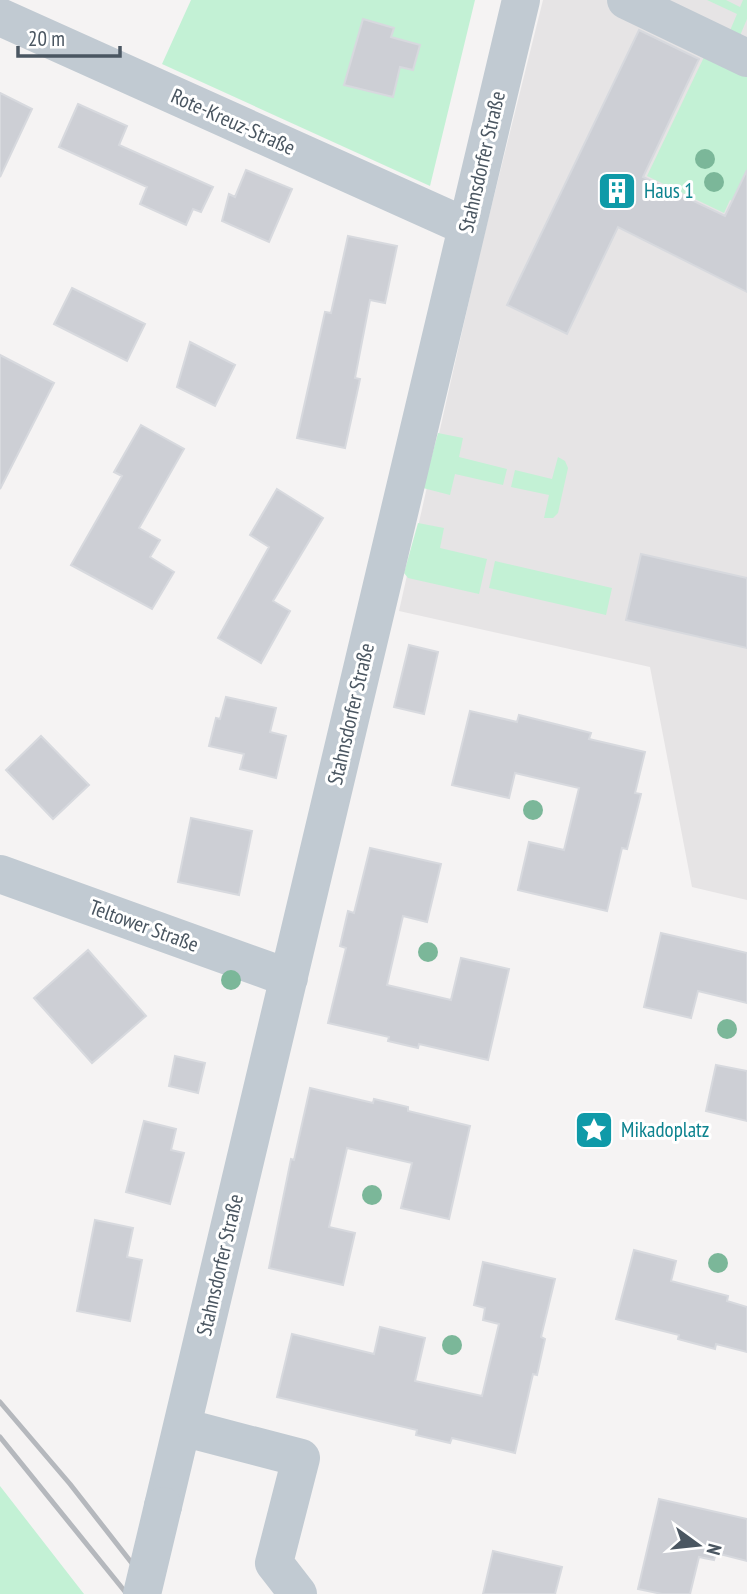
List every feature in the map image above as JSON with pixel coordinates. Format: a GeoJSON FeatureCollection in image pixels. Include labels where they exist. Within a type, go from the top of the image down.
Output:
{"type":"FeatureCollection","features":[{"type":"Feature","properties":{"kind":"street","name":"Stahnsdorfer Straße"},"geometry":{"type":"LineString","coordinates":[[142,1594],[521,0]]}},
{"type":"Feature","properties":{"kind":"street"},"geometry":{"type":"LineString","coordinates":[[626,0],[747,58]]}},
{"type":"Feature","properties":{"kind":"street","name":"Rote-Kreuz-Straße"},"geometry":{"type":"LineString","coordinates":[[0,17],[467,227]]}},
{"type":"Feature","properties":{"kind":"street","name":"Teltower Straße"},"geometry":{"type":"LineString","coordinates":[[0,874],[289,978]]}},
{"type":"Feature","properties":{"kind":"street"},"geometry":{"type":"LineString","coordinates":[[182,1427],[302,1458],[274,1563],[298,1594]]}},
{"type":"Feature","properties":{"kind":"shaded area"},"geometry":{"type":"Polygon","coordinates":[[[543,0],[747,0],[747,900],[692,887],[650,667],[399,611],[480,252],[543,0]]]}},
{"type":"Feature","properties":{"kind":"green space"},"geometry":{"type":"Polygon","coordinates":[[[191,0],[475,0],[430,186],[162,64],[191,0]]]}},
{"type":"Feature","properties":{"kind":"green space"},"geometry":{"type":"Polygon","coordinates":[[[707,0],[726,0],[740,7],[743,0],[747,0],[747,19],[739,38],[729,33],[737,14],[707,0]]]}},
{"type":"Feature","properties":{"kind":"green space"},"geometry":{"type":"Polygon","coordinates":[[[705,55],[747,76],[747,208],[730,200],[724,213],[647,176],[705,55]]]}},
{"type":"Feature","properties":{"kind":"green space"},"geometry":{"type":"Polygon","coordinates":[[[438,433],[463,438],[459,457],[507,469],[503,485],[455,474],[450,495],[423,488],[438,433]]]}},
{"type":"Feature","properties":{"kind":"green space"},"geometry":{"type":"Polygon","coordinates":[[[558,457],[565,461],[568,468],[558,513],[553,518],[544,518],[549,495],[511,487],[515,470],[552,479],[558,457]]]}},
{"type":"Feature","properties":{"kind":"green space"},"geometry":{"type":"Polygon","coordinates":[[[418,523],[444,528],[440,548],[487,559],[479,594],[408,578],[404,573],[418,523]]]}},
{"type":"Feature","properties":{"kind":"green space"},"geometry":{"type":"Polygon","coordinates":[[[495,561],[612,588],[606,615],[489,588],[495,561]]]}},
{"type":"Feature","properties":{"kind":"green space"},"geometry":{"type":"Polygon","coordinates":[[[0,1486],[84,1594],[0,1594],[0,1486]]]}},
{"type":"Feature","properties":{"kind":"building"},"geometry":{"type":"Polygon","coordinates":[[[363,19],[394,28],[391,37],[420,45],[413,70],[400,67],[393,97],[344,85],[363,19]]]}},
{"type":"Feature","properties":{"kind":"building","name":"Haus 1"},"geometry":{"type":"Polygon","coordinates":[[[639,30],[699,59],[643,177],[725,216],[747,170],[747,292],[618,227],[567,334],[507,305],[639,30]]]}},
{"type":"Feature","properties":{"kind":"building"},"geometry":{"type":"Polygon","coordinates":[[[0,93],[32,109],[0,177],[0,93]]]}},
{"type":"Feature","properties":{"kind":"building"},"geometry":{"type":"Polygon","coordinates":[[[78,104],[127,126],[119,145],[213,187],[201,212],[193,209],[186,225],[140,204],[147,187],[59,147],[78,104]]]}},
{"type":"Feature","properties":{"kind":"building"},"geometry":{"type":"Polygon","coordinates":[[[246,170],[292,189],[269,242],[222,221],[229,194],[235,197],[246,170]]]}},
{"type":"Feature","properties":{"kind":"building"},"geometry":{"type":"Polygon","coordinates":[[[348,236],[397,246],[385,303],[370,300],[355,378],[360,379],[345,448],[297,438],[325,312],[331,313],[348,236]]]}},
{"type":"Feature","properties":{"kind":"building"},"geometry":{"type":"Polygon","coordinates":[[[72,288],[145,324],[127,361],[54,324],[72,288]]]}},
{"type":"Feature","properties":{"kind":"building"},"geometry":{"type":"Polygon","coordinates":[[[190,342],[235,365],[215,406],[177,387],[190,342]]]}},
{"type":"Feature","properties":{"kind":"building"},"geometry":{"type":"Polygon","coordinates":[[[0,355],[54,383],[0,489],[0,355]]]}},
{"type":"Feature","properties":{"kind":"building"},"geometry":{"type":"Polygon","coordinates":[[[141,425],[184,449],[139,528],[160,540],[150,557],[174,572],[152,609],[71,565],[122,476],[114,472],[141,425]]]}},
{"type":"Feature","properties":{"kind":"building"},"geometry":{"type":"Polygon","coordinates":[[[277,489],[323,518],[273,601],[290,611],[261,663],[218,638],[269,547],[250,535],[277,489]]]}},
{"type":"Feature","properties":{"kind":"building"},"geometry":{"type":"Polygon","coordinates":[[[641,554],[747,578],[747,648],[626,620],[641,554]]]}},
{"type":"Feature","properties":{"kind":"building"},"geometry":{"type":"Polygon","coordinates":[[[409,645],[438,652],[424,714],[394,707],[409,645]]]}},
{"type":"Feature","properties":{"kind":"building"},"geometry":{"type":"Polygon","coordinates":[[[226,697],[276,708],[270,732],[286,736],[276,778],[240,769],[244,754],[209,746],[216,718],[220,719],[226,697]]]}},
{"type":"Feature","properties":{"kind":"building"},"geometry":{"type":"Polygon","coordinates":[[[470,711],[517,722],[519,715],[591,733],[589,739],[645,752],[635,793],[641,794],[627,849],[622,848],[607,911],[518,890],[529,842],[564,850],[579,788],[515,773],[509,798],[452,785],[470,711]]]}},
{"type":"Feature","properties":{"kind":"building"},"geometry":{"type":"Polygon","coordinates":[[[41,736],[89,785],[53,819],[6,770],[41,736]]]}},
{"type":"Feature","properties":{"kind":"building"},"geometry":{"type":"Polygon","coordinates":[[[191,818],[252,831],[239,895],[178,882],[191,818]]]}},
{"type":"Feature","properties":{"kind":"building"},"geometry":{"type":"Polygon","coordinates":[[[370,848],[441,864],[427,922],[403,916],[387,985],[451,1000],[461,958],[509,969],[488,1060],[419,1044],[418,1048],[388,1041],[389,1037],[328,1023],[346,948],[340,946],[348,911],[354,913],[370,848]]]}},
{"type":"Feature","properties":{"kind":"building"},"geometry":{"type":"Polygon","coordinates":[[[661,933],[747,953],[747,1003],[698,991],[691,1018],[644,1007],[661,933]]]}},
{"type":"Feature","properties":{"kind":"building"},"geometry":{"type":"Polygon","coordinates":[[[88,950],[146,1016],[92,1063],[34,998],[88,950]]]}},
{"type":"Feature","properties":{"kind":"building"},"geometry":{"type":"Polygon","coordinates":[[[175,1056],[205,1063],[198,1093],[169,1086],[175,1056]]]}},
{"type":"Feature","properties":{"kind":"building"},"geometry":{"type":"Polygon","coordinates":[[[716,1065],[747,1071],[747,1121],[706,1111],[716,1065]]]}},
{"type":"Feature","properties":{"kind":"building"},"geometry":{"type":"Polygon","coordinates":[[[310,1088],[373,1103],[374,1099],[408,1107],[408,1111],[470,1126],[449,1219],[401,1208],[412,1163],[347,1148],[329,1227],[355,1233],[343,1285],[269,1268],[291,1159],[294,1160],[310,1088]]]}},
{"type":"Feature","properties":{"kind":"building"},"geometry":{"type":"Polygon","coordinates":[[[144,1121],[176,1129],[171,1150],[184,1153],[170,1204],[126,1192],[144,1121]]]}},
{"type":"Feature","properties":{"kind":"building"},"geometry":{"type":"Polygon","coordinates":[[[95,1220],[133,1228],[127,1257],[142,1260],[130,1321],[77,1311],[95,1220]]]}},
{"type":"Feature","properties":{"kind":"building"},"geometry":{"type":"Polygon","coordinates":[[[634,1250],[676,1261],[671,1281],[728,1296],[727,1301],[747,1307],[747,1352],[716,1344],[715,1349],[678,1339],[679,1335],[616,1319],[634,1250]]]}},
{"type":"Feature","properties":{"kind":"building"},"geometry":{"type":"Polygon","coordinates":[[[483,1262],[555,1279],[541,1337],[545,1339],[537,1375],[533,1374],[515,1453],[452,1438],[450,1443],[416,1435],[417,1430],[277,1397],[292,1334],[374,1354],[380,1327],[425,1338],[415,1381],[482,1396],[499,1324],[483,1320],[485,1308],[474,1305],[483,1262]]]}},
{"type":"Feature","properties":{"kind":"building"},"geometry":{"type":"Polygon","coordinates":[[[659,1499],[747,1519],[747,1561],[716,1553],[714,1560],[699,1557],[690,1594],[662,1594],[638,1589],[659,1499]]]}},
{"type":"Feature","properties":{"kind":"building"},"geometry":{"type":"Polygon","coordinates":[[[493,1551],[562,1567],[555,1594],[483,1594],[493,1551]]]}},
{"type":"Feature","properties":{"kind":"railway"},"geometry":{"type":"LineString","coordinates":[[0,1402],[70,1484],[156,1594]]}},
{"type":"Feature","properties":{"kind":"railway"},"geometry":{"type":"LineString","coordinates":[[0,1437],[127,1594]]}},
{"type":"Feature","properties":{"kind":"place","name":"Haus 1"},"geometry":{"type":"Point","coordinates":[617,191]}},
{"type":"Feature","properties":{"kind":"place","name":"Mikadoplatz"},"geometry":{"type":"Point","coordinates":[594,1130]}}]}
